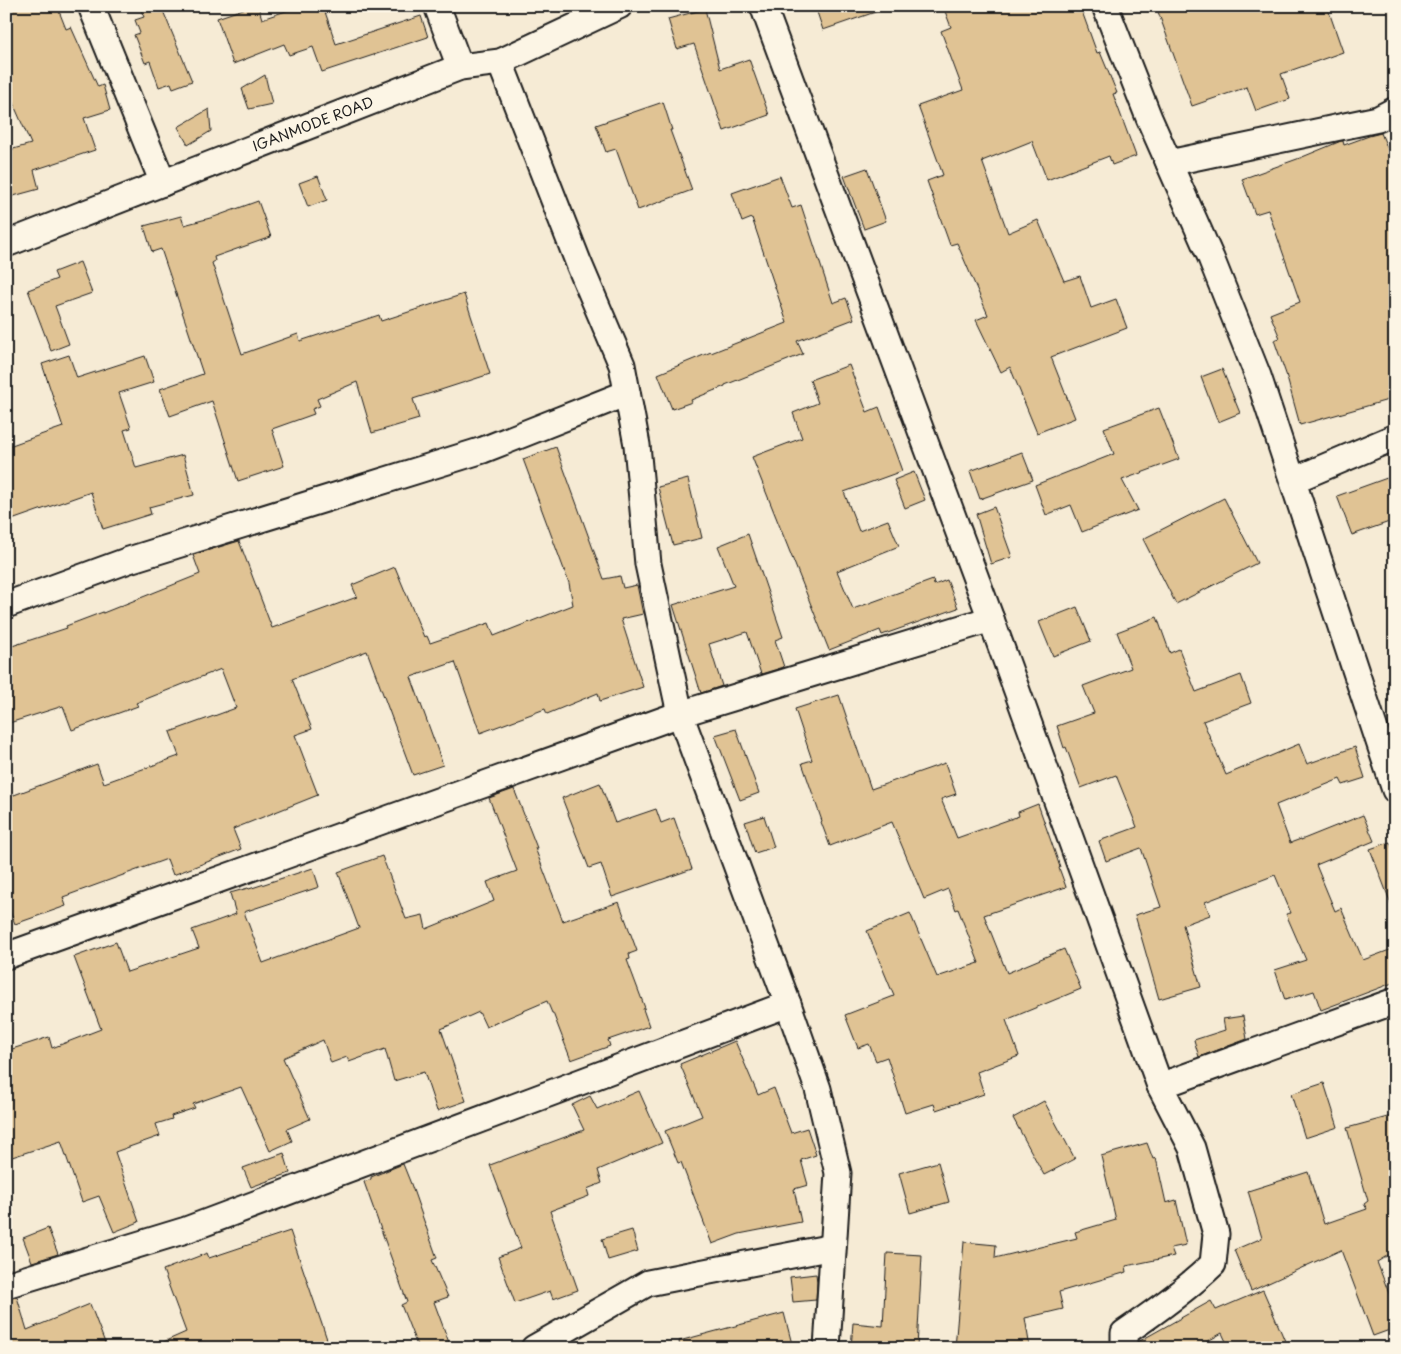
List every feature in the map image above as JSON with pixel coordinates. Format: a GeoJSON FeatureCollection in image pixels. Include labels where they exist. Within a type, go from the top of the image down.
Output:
{"type":"FeatureCollection","features":[{"type":"Feature","properties":{"kind":"street"},"geometry":{"type":"LineString","coordinates":[[91,6],[164,183]]}},
{"type":"Feature","properties":{"kind":"street"},"geometry":{"type":"LineString","coordinates":[[437,6],[460,67]]}},
{"type":"Feature","properties":{"kind":"street","name":"IGANMODE ROAD"},"geometry":{"type":"LineString","coordinates":[[6,244],[460,67],[500,62],[619,6]]}},
{"type":"Feature","properties":{"kind":"street"},"geometry":{"type":"LineString","coordinates":[[763,6],[991,619],[1160,1086],[1192,1148],[1216,1234],[1213,1264],[1164,1306],[1124,1333],[1124,1348]]}},
{"type":"Feature","properties":{"kind":"street"},"geometry":{"type":"LineString","coordinates":[[1105,6],[1149,118],[1212,258],[1258,376],[1294,480],[1395,790]]}},
{"type":"Feature","properties":{"kind":"street"},"geometry":{"type":"LineString","coordinates":[[500,62],[579,264],[622,364],[637,445],[648,564],[680,714],[818,1089],[838,1173],[827,1348]]}},
{"type":"Feature","properties":{"kind":"street"},"geometry":{"type":"LineString","coordinates":[[1169,163],[1378,119],[1395,110]]}},
{"type":"Feature","properties":{"kind":"street"},"geometry":{"type":"LineString","coordinates":[[6,605],[129,560],[483,450],[627,392]]}},
{"type":"Feature","properties":{"kind":"street"},"geometry":{"type":"LineString","coordinates":[[1294,480],[1395,437]]}},
{"type":"Feature","properties":{"kind":"street"},"geometry":{"type":"LineString","coordinates":[[6,956],[680,714],[991,619]]}},
{"type":"Feature","properties":{"kind":"street"},"geometry":{"type":"LineString","coordinates":[[1160,1086],[1395,1002]]}},
{"type":"Feature","properties":{"kind":"street"},"geometry":{"type":"LineString","coordinates":[[6,1285],[186,1230],[788,1004]]}},
{"type":"Feature","properties":{"kind":"street"},"geometry":{"type":"LineString","coordinates":[[534,1348],[648,1283],[833,1247]]}},
{"type":"Feature","properties":{"kind":"building"},"geometry":{"type":"Polygon","coordinates":[[[6,6],[57,6],[66,29],[71,27],[98,87],[103,85],[110,110],[84,118],[95,150],[34,170],[39,189],[6,198],[6,151],[31,144],[6,87],[6,6]]]}},
{"type":"Feature","properties":{"kind":"building"},"geometry":{"type":"Polygon","coordinates":[[[139,6],[161,6],[192,81],[173,88],[171,83],[159,87],[150,61],[145,63],[134,35],[140,33],[135,20],[144,17],[139,6]]]}},
{"type":"Feature","properties":{"kind":"building"},"geometry":{"type":"Polygon","coordinates":[[[252,6],[258,6],[262,19],[301,6],[323,6],[336,44],[421,16],[428,37],[322,72],[313,47],[289,55],[284,44],[233,64],[217,18],[252,6]]]}},
{"type":"Feature","properties":{"kind":"building"},"geometry":{"type":"Polygon","coordinates":[[[815,6],[880,6],[881,10],[823,30],[815,6]]]}},
{"type":"Feature","properties":{"kind":"building"},"geometry":{"type":"Polygon","coordinates":[[[943,6],[1080,6],[1097,53],[1100,52],[1117,93],[1113,94],[1136,156],[1112,165],[1109,156],[1047,180],[1032,141],[982,161],[1008,233],[1038,220],[1064,281],[1080,276],[1091,308],[1116,299],[1127,328],[1051,357],[1075,418],[1037,433],[1010,367],[1001,372],[976,320],[988,315],[957,243],[950,245],[927,181],[943,175],[918,106],[963,90],[941,31],[951,27],[943,6]]]}},
{"type":"Feature","properties":{"kind":"building"},"geometry":{"type":"Polygon","coordinates":[[[1156,6],[1327,6],[1343,52],[1281,74],[1290,99],[1256,111],[1247,87],[1192,106],[1156,6]]]}},
{"type":"Feature","properties":{"kind":"building"},"geometry":{"type":"Polygon","coordinates":[[[705,9],[720,69],[749,59],[769,115],[724,131],[694,44],[677,49],[668,19],[705,9]]]}},
{"type":"Feature","properties":{"kind":"building"},"geometry":{"type":"Polygon","coordinates":[[[265,75],[272,104],[249,109],[242,89],[265,75]]]}},
{"type":"Feature","properties":{"kind":"building"},"geometry":{"type":"Polygon","coordinates":[[[663,102],[672,130],[670,130],[692,190],[638,210],[616,149],[606,152],[596,125],[663,102]]]}},
{"type":"Feature","properties":{"kind":"building"},"geometry":{"type":"Polygon","coordinates":[[[209,109],[211,131],[188,145],[178,127],[209,109]]]}},
{"type":"Feature","properties":{"kind":"building"},"geometry":{"type":"Polygon","coordinates":[[[1381,133],[1395,166],[1395,398],[1300,425],[1286,374],[1274,340],[1280,338],[1270,314],[1300,302],[1268,210],[1255,214],[1242,179],[1341,141],[1343,141],[1344,145],[1381,133]]]}},
{"type":"Feature","properties":{"kind":"building"},"geometry":{"type":"Polygon","coordinates":[[[867,168],[886,221],[864,229],[844,176],[867,168]]]}},
{"type":"Feature","properties":{"kind":"building"},"geometry":{"type":"Polygon","coordinates":[[[318,176],[327,200],[308,207],[299,183],[318,176]]]}},
{"type":"Feature","properties":{"kind":"building"},"geometry":{"type":"Polygon","coordinates":[[[780,176],[792,208],[801,205],[833,303],[846,298],[854,319],[797,341],[803,354],[725,385],[691,400],[692,402],[672,409],[658,374],[787,323],[752,218],[742,222],[732,193],[780,176]]]}},
{"type":"Feature","properties":{"kind":"building"},"geometry":{"type":"Polygon","coordinates":[[[258,201],[271,237],[214,257],[215,261],[212,263],[242,354],[298,334],[300,341],[379,315],[381,321],[464,294],[490,374],[413,399],[419,419],[372,433],[357,382],[317,399],[320,406],[312,409],[314,414],[272,429],[284,466],[238,481],[212,401],[170,416],[160,389],[203,374],[161,249],[152,252],[144,226],[181,216],[184,225],[214,217],[258,201]]]}},
{"type":"Feature","properties":{"kind":"building"},"geometry":{"type":"Polygon","coordinates":[[[80,262],[92,293],[55,306],[69,344],[51,351],[28,290],[57,279],[54,272],[80,262]]]}},
{"type":"Feature","properties":{"kind":"building"},"geometry":{"type":"Polygon","coordinates":[[[69,355],[77,378],[145,356],[154,382],[119,393],[131,428],[124,430],[136,468],[183,455],[194,495],[149,507],[151,514],[103,529],[91,492],[6,522],[6,447],[63,427],[42,364],[69,355]]]}},
{"type":"Feature","properties":{"kind":"building"},"geometry":{"type":"Polygon","coordinates":[[[849,365],[867,412],[879,407],[902,471],[844,492],[859,531],[888,520],[899,546],[837,571],[853,609],[933,580],[934,585],[947,580],[958,608],[882,635],[880,630],[829,650],[752,457],[802,438],[793,413],[818,403],[810,380],[849,365]]]}},
{"type":"Feature","properties":{"kind":"building"},"geometry":{"type":"Polygon","coordinates":[[[1222,369],[1240,413],[1218,422],[1201,377],[1222,369]]]}},
{"type":"Feature","properties":{"kind":"building"},"geometry":{"type":"Polygon","coordinates":[[[1159,408],[1179,459],[1122,480],[1138,510],[1082,532],[1071,505],[1046,515],[1035,485],[1114,454],[1104,428],[1159,408]]]}},
{"type":"Feature","properties":{"kind":"building"},"geometry":{"type":"Polygon","coordinates":[[[556,447],[604,579],[620,576],[623,588],[637,585],[643,614],[621,619],[643,687],[600,701],[598,693],[547,714],[545,709],[480,733],[455,662],[411,677],[443,765],[413,775],[367,651],[292,679],[312,729],[295,735],[318,795],[233,829],[241,849],[173,875],[167,859],[63,897],[66,906],[15,924],[6,901],[6,798],[97,764],[104,783],[179,756],[170,732],[236,708],[221,669],[136,703],[138,706],[72,730],[63,706],[6,724],[6,648],[67,628],[66,626],[200,574],[193,555],[239,541],[272,628],[357,597],[352,585],[395,567],[424,637],[427,636],[430,643],[489,623],[494,636],[573,605],[569,583],[523,459],[556,447]]]}},
{"type":"Feature","properties":{"kind":"building"},"geometry":{"type":"Polygon","coordinates":[[[1022,452],[1033,480],[980,499],[970,471],[1022,452]]]}},
{"type":"Feature","properties":{"kind":"building"},"geometry":{"type":"Polygon","coordinates":[[[914,472],[925,500],[905,508],[894,480],[914,472]]]}},
{"type":"Feature","properties":{"kind":"building"},"geometry":{"type":"Polygon","coordinates":[[[1387,478],[1395,500],[1395,520],[1352,535],[1337,496],[1387,478]]]}},
{"type":"Feature","properties":{"kind":"building"},"geometry":{"type":"Polygon","coordinates":[[[688,479],[702,538],[673,545],[658,487],[688,479]]]}},
{"type":"Feature","properties":{"kind":"building"},"geometry":{"type":"Polygon","coordinates":[[[1224,498],[1257,563],[1176,604],[1143,539],[1224,498]]]}},
{"type":"Feature","properties":{"kind":"building"},"geometry":{"type":"Polygon","coordinates":[[[994,507],[1012,557],[991,564],[976,514],[994,507]]]}},
{"type":"Feature","properties":{"kind":"building"},"geometry":{"type":"Polygon","coordinates":[[[748,534],[783,637],[775,640],[784,667],[761,674],[747,632],[709,644],[722,686],[701,693],[673,605],[734,586],[718,546],[748,534]]]}},
{"type":"Feature","properties":{"kind":"building"},"geometry":{"type":"Polygon","coordinates":[[[1077,607],[1091,641],[1053,656],[1039,622],[1077,607]]]}},
{"type":"Feature","properties":{"kind":"building"},"geometry":{"type":"Polygon","coordinates":[[[1157,617],[1170,653],[1179,649],[1196,692],[1241,675],[1251,703],[1203,721],[1226,775],[1299,744],[1307,764],[1355,747],[1365,778],[1343,785],[1340,779],[1276,805],[1290,843],[1363,815],[1374,841],[1316,865],[1335,911],[1341,908],[1363,960],[1395,948],[1395,982],[1321,1010],[1314,991],[1285,1000],[1275,970],[1306,960],[1286,914],[1291,913],[1275,875],[1205,902],[1210,915],[1183,925],[1201,987],[1159,999],[1135,915],[1161,907],[1141,848],[1106,861],[1099,841],[1137,827],[1116,775],[1081,788],[1057,726],[1094,713],[1083,686],[1131,668],[1117,632],[1157,617]]]}},
{"type":"Feature","properties":{"kind":"building"},"geometry":{"type":"Polygon","coordinates":[[[839,695],[871,789],[945,763],[956,794],[941,799],[957,838],[1019,816],[1018,812],[1038,804],[1066,887],[984,915],[1007,973],[1064,949],[1081,989],[1006,1020],[1019,1056],[977,1072],[984,1094],[936,1110],[934,1104],[905,1113],[887,1057],[876,1061],[869,1044],[858,1048],[845,1015],[894,996],[867,931],[910,913],[937,977],[979,963],[948,889],[924,899],[892,822],[830,846],[802,763],[812,760],[795,709],[839,695]]]}},
{"type":"Feature","properties":{"kind":"building"},"geometry":{"type":"Polygon","coordinates":[[[736,729],[759,793],[740,800],[715,735],[736,729]]]}},
{"type":"Feature","properties":{"kind":"building"},"geometry":{"type":"Polygon","coordinates":[[[600,783],[615,823],[656,809],[661,823],[674,818],[692,869],[612,897],[601,864],[589,868],[562,798],[600,783]]]}},
{"type":"Feature","properties":{"kind":"building"},"geometry":{"type":"Polygon","coordinates":[[[514,789],[563,921],[619,902],[637,951],[629,954],[630,959],[627,960],[645,1008],[643,1009],[649,1026],[608,1040],[610,1046],[571,1060],[547,1001],[486,1027],[479,1012],[441,1029],[466,1101],[437,1111],[424,1072],[394,1081],[385,1049],[349,1062],[347,1057],[331,1063],[323,1040],[283,1058],[310,1119],[287,1129],[292,1141],[270,1151],[241,1087],[193,1104],[195,1108],[171,1116],[172,1119],[156,1124],[160,1136],[115,1152],[139,1222],[114,1232],[99,1196],[82,1202],[61,1141],[6,1159],[6,1051],[49,1037],[52,1048],[101,1029],[74,957],[116,942],[127,972],[199,948],[192,930],[236,914],[230,893],[249,889],[313,868],[319,887],[244,912],[263,963],[359,928],[338,872],[382,856],[406,919],[423,915],[426,929],[494,901],[487,882],[517,871],[489,798],[514,789]]]}},
{"type":"Feature","properties":{"kind":"building"},"geometry":{"type":"Polygon","coordinates":[[[764,816],[774,847],[755,853],[745,822],[764,816]]]}},
{"type":"Feature","properties":{"kind":"building"},"geometry":{"type":"Polygon","coordinates":[[[1390,842],[1395,855],[1395,909],[1393,909],[1370,849],[1390,842]]]}},
{"type":"Feature","properties":{"kind":"building"},"geometry":{"type":"Polygon","coordinates":[[[1243,1016],[1247,1039],[1199,1057],[1194,1040],[1225,1030],[1223,1019],[1243,1016]]]}},
{"type":"Feature","properties":{"kind":"building"},"geometry":{"type":"Polygon","coordinates":[[[735,1041],[758,1095],[774,1088],[791,1133],[807,1128],[816,1155],[801,1160],[808,1185],[794,1189],[801,1222],[739,1234],[712,1244],[681,1162],[678,1163],[665,1131],[702,1116],[680,1064],[735,1041]]]}},
{"type":"Feature","properties":{"kind":"building"},"geometry":{"type":"Polygon","coordinates":[[[1324,1083],[1338,1127],[1305,1138],[1291,1094],[1324,1083]]]}},
{"type":"Feature","properties":{"kind":"building"},"geometry":{"type":"Polygon","coordinates":[[[639,1091],[662,1143],[598,1170],[602,1183],[587,1189],[589,1196],[550,1211],[578,1290],[553,1299],[550,1291],[515,1303],[498,1257],[521,1248],[490,1165],[584,1130],[572,1105],[590,1096],[597,1109],[639,1091]]]}},
{"type":"Feature","properties":{"kind":"building"},"geometry":{"type":"Polygon","coordinates":[[[1044,1101],[1075,1159],[1044,1175],[1013,1118],[1044,1101]]]}},
{"type":"Feature","properties":{"kind":"building"},"geometry":{"type":"Polygon","coordinates":[[[1395,1115],[1395,1251],[1377,1262],[1395,1309],[1395,1328],[1373,1336],[1341,1250],[1251,1291],[1234,1250],[1262,1238],[1248,1191],[1308,1172],[1324,1224],[1367,1209],[1364,1204],[1368,1201],[1347,1128],[1395,1115]]]}},
{"type":"Feature","properties":{"kind":"building"},"geometry":{"type":"Polygon","coordinates":[[[1147,1143],[1153,1159],[1156,1158],[1166,1203],[1176,1200],[1186,1245],[1171,1248],[1174,1256],[1126,1266],[1127,1272],[1059,1292],[1063,1309],[1025,1318],[1030,1348],[955,1348],[964,1242],[996,1245],[995,1258],[1077,1238],[1075,1232],[1116,1220],[1101,1156],[1147,1143]]]}},
{"type":"Feature","properties":{"kind":"building"},"geometry":{"type":"Polygon","coordinates":[[[284,1153],[290,1173],[251,1187],[243,1168],[284,1153]]]}},
{"type":"Feature","properties":{"kind":"building"},"geometry":{"type":"Polygon","coordinates":[[[938,1162],[949,1202],[910,1213],[899,1173],[938,1162]]]}},
{"type":"Feature","properties":{"kind":"building"},"geometry":{"type":"Polygon","coordinates":[[[403,1164],[437,1258],[432,1260],[448,1297],[434,1302],[451,1348],[418,1348],[401,1305],[407,1302],[364,1182],[371,1179],[371,1177],[403,1164]]]}},
{"type":"Feature","properties":{"kind":"building"},"geometry":{"type":"Polygon","coordinates":[[[48,1228],[58,1254],[32,1262],[23,1238],[48,1228]]]}},
{"type":"Feature","properties":{"kind":"building"},"geometry":{"type":"Polygon","coordinates":[[[632,1230],[638,1251],[608,1260],[602,1239],[632,1230]]]}},
{"type":"Feature","properties":{"kind":"building"},"geometry":{"type":"Polygon","coordinates":[[[290,1231],[330,1348],[150,1348],[186,1332],[163,1270],[207,1253],[209,1258],[290,1231]]]}},
{"type":"Feature","properties":{"kind":"building"},"geometry":{"type":"Polygon","coordinates":[[[887,1253],[922,1255],[917,1348],[851,1348],[853,1323],[883,1326],[887,1253]]]}},
{"type":"Feature","properties":{"kind":"building"},"geometry":{"type":"Polygon","coordinates":[[[816,1274],[816,1300],[793,1302],[790,1277],[816,1274]]]}},
{"type":"Feature","properties":{"kind":"building"},"geometry":{"type":"Polygon","coordinates":[[[1263,1290],[1288,1348],[1229,1348],[1222,1333],[1196,1348],[1138,1348],[1138,1342],[1211,1301],[1216,1310],[1263,1290]]]}},
{"type":"Feature","properties":{"kind":"building"},"geometry":{"type":"Polygon","coordinates":[[[17,1297],[27,1330],[90,1304],[107,1348],[6,1348],[6,1299],[17,1297]]]}},
{"type":"Feature","properties":{"kind":"building"},"geometry":{"type":"Polygon","coordinates":[[[784,1313],[793,1348],[680,1348],[679,1341],[784,1313]]]}}]}
